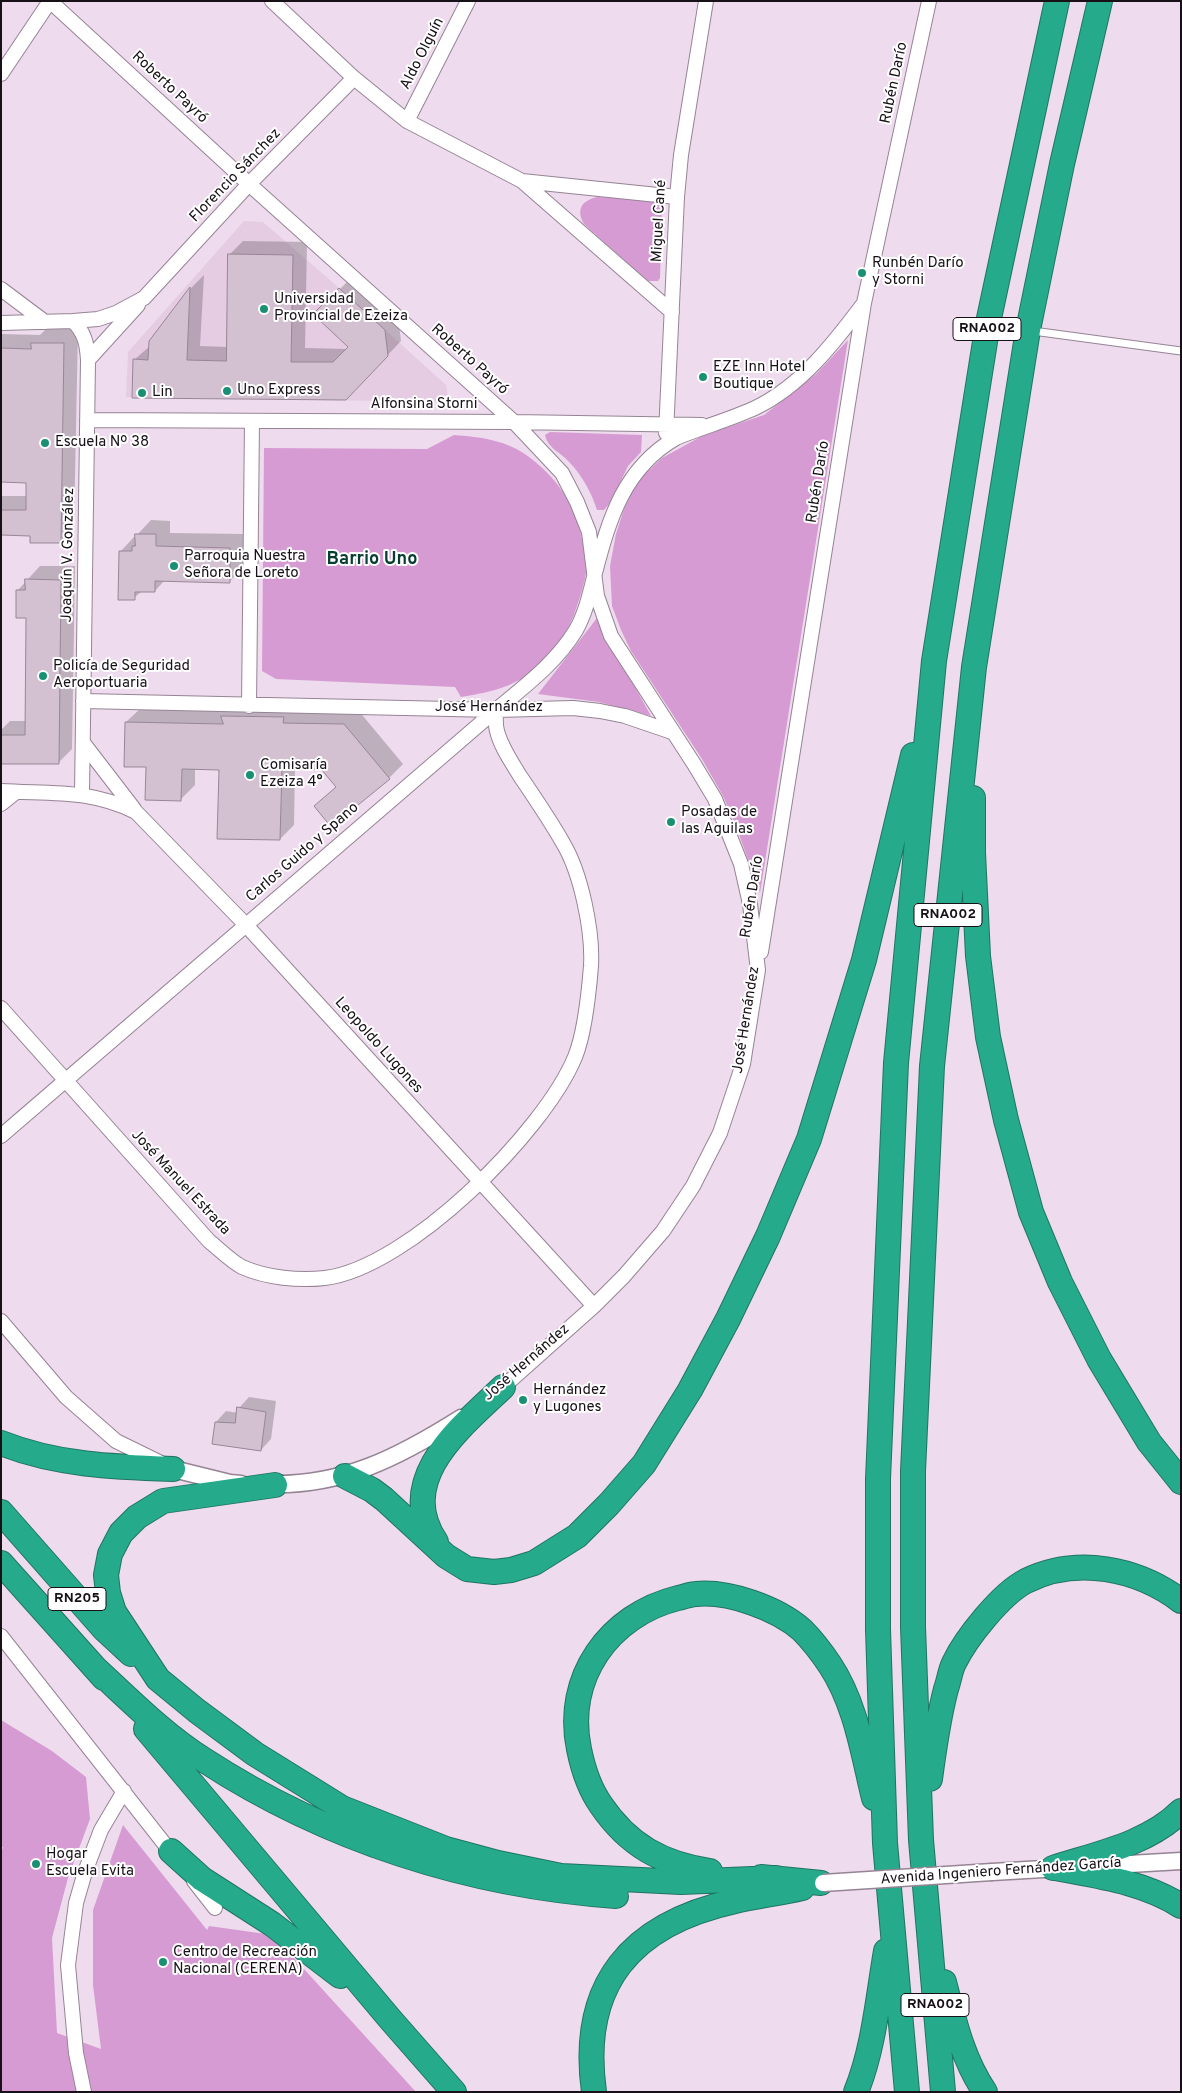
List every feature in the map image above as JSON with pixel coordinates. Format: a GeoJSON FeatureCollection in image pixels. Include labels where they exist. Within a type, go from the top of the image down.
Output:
{"type":"FeatureCollection","features":[{"type":"Feature","properties":{"kind":"highway","name":"RNA002"},"geometry":{"type":"LineString","coordinates":[[907,2092],[885,1843],[878,1629],[878,1479],[883,1328],[896,1063],[934,661],[988,323],[1057,1]]}},
{"type":"Feature","properties":{"kind":"highway","name":"RNA002"},"geometry":{"type":"LineString","coordinates":[[943,2092],[921,1840],[913,1628],[914,1451],[932,1066],[974,667],[1028,330],[1062,164],[1100,1]]}},
{"type":"Feature","properties":{"kind":"highway"},"geometry":{"type":"LineString","coordinates":[[346,1476],[378,1494],[446,1556],[467,1569],[494,1572],[511,1570],[534,1563],[577,1536],[609,1504],[644,1464],[690,1390],[768,1236],[809,1139],[864,960],[934,661]]}},
{"type":"Feature","properties":{"kind":"highway"},"geometry":{"type":"LineString","coordinates":[[974,667],[973,853],[978,956],[988,1037],[1006,1120],[1032,1212],[1060,1282],[1109,1376],[1149,1442],[1181,1482]]}},
{"type":"Feature","properties":{"kind":"highway"},"geometry":{"type":"LineString","coordinates":[[446,1556],[429,1532],[424,1514],[422,1493],[430,1469],[453,1435],[503,1387]]}},
{"type":"Feature","properties":{"kind":"highway"},"geometry":{"type":"LineString","coordinates":[[1,1444],[54,1460],[115,1467],[173,1469]]}},
{"type":"Feature","properties":{"kind":"highway"},"geometry":{"type":"LineString","coordinates":[[275,1485],[163,1501],[138,1517],[121,1533],[110,1554],[106,1575],[108,1593],[114,1612],[158,1679],[197,1711],[255,1754],[342,1808],[446,1849],[498,1863],[561,1876],[777,1886]]}},
{"type":"Feature","properties":{"kind":"highway","name":"RN205"},"geometry":{"type":"LineString","coordinates":[[1,1512],[104,1629],[158,1679]]}},
{"type":"Feature","properties":{"kind":"highway","name":"RN205"},"geometry":{"type":"LineString","coordinates":[[1,1563],[94,1667]]}},
{"type":"Feature","properties":{"kind":"highway"},"geometry":{"type":"LineString","coordinates":[[921,1840],[939,1716],[953,1665],[969,1638],[1005,1598],[1024,1582],[1049,1572],[1080,1568],[1108,1569],[1141,1577],[1167,1590],[1181,1601]]}},
{"type":"Feature","properties":{"kind":"highway"},"geometry":{"type":"LineString","coordinates":[[777,1886],[683,1867],[662,1858],[638,1844],[622,1831],[592,1792],[576,1738],[576,1716],[585,1676],[597,1652],[618,1629],[636,1615],[663,1602],[696,1594],[730,1596],[755,1604],[782,1616],[801,1630],[831,1668],[852,1712],[885,1843]]}},
{"type":"Feature","properties":{"kind":"highway"},"geometry":{"type":"LineString","coordinates":[[94,1667],[158,1726],[202,1760],[266,1797],[396,1853],[440,1868],[494,1881],[576,1893],[679,1898],[777,1886],[822,1883]]}},
{"type":"Feature","properties":{"kind":"highway"},"geometry":{"type":"LineString","coordinates":[[94,1667],[390,2019],[454,2092]]}},
{"type":"Feature","properties":{"kind":"highway"},"geometry":{"type":"LineString","coordinates":[[1053,1868],[1118,1847],[1144,1836],[1181,1811]]}},
{"type":"Feature","properties":{"kind":"highway"},"geometry":{"type":"LineString","coordinates":[[171,1851],[202,1879],[247,1906],[323,1962],[390,2019]]}},
{"type":"Feature","properties":{"kind":"highway"},"geometry":{"type":"LineString","coordinates":[[1053,1868],[1122,1882],[1156,1893],[1181,1906]]}},
{"type":"Feature","properties":{"kind":"highway"},"geometry":{"type":"LineString","coordinates":[[594,2092],[590,2064],[593,2028],[600,1997],[612,1973],[630,1952],[658,1930],[683,1918],[777,1886]]}},
{"type":"Feature","properties":{"kind":"highway"},"geometry":{"type":"LineString","coordinates":[[927,1917],[961,2047],[985,2092]]}},
{"type":"Feature","properties":{"kind":"highway"},"geometry":{"type":"LineString","coordinates":[[856,2092],[871,2038],[891,1920]]}},
{"type":"Feature","properties":{"kind":"street"},"geometry":{"type":"LineString","coordinates":[[1,74],[50,1]]}},
{"type":"Feature","properties":{"kind":"street","name":"Roberto Payró"},"geometry":{"type":"LineString","coordinates":[[50,1],[249,184],[514,422],[562,473],[578,502],[589,532],[600,604],[611,636],[672,732]]}},
{"type":"Feature","properties":{"kind":"street","name":"Aldo Olguín"},"geometry":{"type":"LineString","coordinates":[[408,121],[468,1]]}},
{"type":"Feature","properties":{"kind":"street","name":"Miguel Cané"},"geometry":{"type":"LineString","coordinates":[[665,444],[677,197],[681,155],[706,1]]}},
{"type":"Feature","properties":{"kind":"street","name":"Rubén Darío"},"geometry":{"type":"LineString","coordinates":[[758,970],[864,303],[929,1]]}},
{"type":"Feature","properties":{"kind":"street"},"geometry":{"type":"LineString","coordinates":[[274,2],[354,78],[408,121],[522,181],[672,312]]}},
{"type":"Feature","properties":{"kind":"street","name":"Florencio Sánchez"},"geometry":{"type":"LineString","coordinates":[[88,360],[249,184],[354,78]]}},
{"type":"Feature","properties":{"kind":"street"},"geometry":{"type":"LineString","coordinates":[[522,181],[677,197]]}},
{"type":"Feature","properties":{"kind":"street"},"geometry":{"type":"LineString","coordinates":[[1,289],[45,322]]}},
{"type":"Feature","properties":{"kind":"street","name":"Florencio Sánchez"},"geometry":{"type":"LineString","coordinates":[[1,323],[74,322],[98,319],[116,313],[144,298]]}},
{"type":"Feature","properties":{"kind":"street","name":"Alfonsina Storni"},"geometry":{"type":"LineString","coordinates":[[87,420],[710,425],[756,407],[787,387],[829,349],[864,303]]}},
{"type":"Feature","properties":{"kind":"street","name":"Joaquín V. González"},"geometry":{"type":"LineString","coordinates":[[74,322],[86,339],[88,360],[82,794]]}},
{"type":"Feature","properties":{"kind":"street"},"geometry":{"type":"LineString","coordinates":[[249,706],[252,422]]}},
{"type":"Feature","properties":{"kind":"street","name":"Carlos Guido y Spano"},"geometry":{"type":"LineString","coordinates":[[1,1136],[536,677],[559,654],[576,629],[587,606],[609,523],[625,486],[638,470],[665,444],[710,425]]}},
{"type":"Feature","properties":{"kind":"street","name":"José Hernández"},"geometry":{"type":"LineString","coordinates":[[83,701],[496,710],[573,708],[600,710],[625,716],[672,732],[715,799],[741,864],[750,904],[758,970],[742,1064],[720,1133],[693,1186],[663,1231],[624,1276],[594,1306],[503,1387],[461,1418],[432,1436],[398,1455],[346,1476],[310,1483],[275,1485],[230,1484],[173,1469]]}},
{"type":"Feature","properties":{"kind":"street","name":"José Manuel Estrada"},"geometry":{"type":"LineString","coordinates":[[1,1008],[209,1241],[242,1267],[283,1278],[326,1278],[372,1264],[430,1225],[480,1182],[520,1142],[555,1094],[576,1056],[586,1008],[591,964],[588,921],[581,886],[565,846],[505,752],[496,730],[496,710]]}},
{"type":"Feature","properties":{"kind":"street","name":"Leopoldo Lugones"},"geometry":{"type":"LineString","coordinates":[[84,744],[136,812],[246,924],[594,1306]]}},
{"type":"Feature","properties":{"kind":"street","name":"Leopoldo Lugones"},"geometry":{"type":"LineString","coordinates":[[1,791],[82,794],[119,804],[136,812]]}},
{"type":"Feature","properties":{"kind":"street"},"geometry":{"type":"LineString","coordinates":[[1,804],[16,792]]}},
{"type":"Feature","properties":{"kind":"street"},"geometry":{"type":"LineString","coordinates":[[1,1321],[66,1397],[116,1441],[173,1469]]}},
{"type":"Feature","properties":{"kind":"street"},"geometry":{"type":"LineString","coordinates":[[1,1636],[215,1908]]}},
{"type":"Feature","properties":{"kind":"street"},"geometry":{"type":"LineString","coordinates":[[84,2092],[76,2053],[68,1964],[76,1903],[85,1872],[101,1830],[124,1792]]}},
{"type":"Feature","properties":{"kind":"street","name":"Avenida Ingeniero Fernández García"},"geometry":{"type":"LineString","coordinates":[[822,1883],[1181,1861]]}},
{"type":"Feature","properties":{"kind":"lane"},"geometry":{"type":"LineString","coordinates":[[1028,330],[1181,351]]}},
{"type":"Feature","properties":{"kind":"shaded area"},"geometry":{"type":"Polygon","coordinates":[[[597,197],[660,201],[662,207],[660,278],[658,281],[647,281],[584,224],[580,210],[587,201],[597,197]]]}},
{"type":"Feature","properties":{"kind":"shaded area","name":"Universidad Provincial de Ezeiza"},"geometry":{"type":"Polygon","coordinates":[[[244,221],[263,222],[339,288],[446,385],[448,397],[446,402],[126,397],[128,352],[244,221]]]}},
{"type":"Feature","properties":{"kind":"shaded area"},"geometry":{"type":"Polygon","coordinates":[[[848,340],[760,893],[723,796],[702,759],[631,651],[621,630],[612,606],[610,566],[616,534],[624,509],[634,487],[645,474],[662,458],[702,436],[764,415],[816,374],[848,340]]]}},
{"type":"Feature","properties":{"kind":"shaded area"},"geometry":{"type":"Polygon","coordinates":[[[550,432],[642,435],[641,452],[628,466],[611,502],[604,510],[597,510],[579,473],[549,444],[545,435],[550,432]]]}},
{"type":"Feature","properties":{"kind":"shaded area"},"geometry":{"type":"Polygon","coordinates":[[[454,435],[493,440],[521,451],[540,466],[559,486],[572,509],[581,535],[587,567],[574,615],[556,648],[543,662],[521,679],[505,687],[461,697],[455,687],[276,679],[262,671],[264,448],[427,449],[454,435]]]}},
{"type":"Feature","properties":{"kind":"shaded area"},"geometry":{"type":"Polygon","coordinates":[[[597,618],[651,716],[599,702],[538,694],[597,618]]]}},
{"type":"Feature","properties":{"kind":"shaded area"},"geometry":{"type":"Polygon","coordinates":[[[1,1720],[52,1751],[86,1777],[90,1819],[68,1878],[52,1938],[57,2033],[101,2049],[93,1985],[93,1910],[123,1825],[207,1930],[209,1926],[273,1935],[416,2092],[1,2092],[1,1850],[3,1848],[1,1845],[1,1720]]]}},
{"type":"Feature","properties":{"kind":"building","name":"Universidad Provincial de Ezeiza"},"geometry":{"type":"Polygon","coordinates":[[[228,254],[293,255],[291,362],[333,362],[348,347],[313,314],[339,288],[385,330],[388,356],[346,400],[132,398],[133,359],[148,360],[149,341],[190,287],[187,360],[226,361],[228,254]]]}},
{"type":"Feature","properties":{"kind":"building","name":"Escuela Nº 38"},"geometry":{"type":"Polygon","coordinates":[[[31,343],[64,343],[61,543],[30,543],[30,536],[1,535],[1,510],[26,510],[26,483],[1,482],[1,348],[31,349],[31,343]]]}},
{"type":"Feature","properties":{"kind":"building","name":"Parroquia Nuestra Señora de Loreto"},"geometry":{"type":"Polygon","coordinates":[[[135,534],[156,534],[156,546],[230,548],[230,583],[155,581],[155,592],[135,592],[135,600],[118,600],[119,551],[132,551],[132,546],[135,546],[135,534]]]}},
{"type":"Feature","properties":{"kind":"building","name":"Policía de Seguridad Aeroportuaria"},"geometry":{"type":"Polygon","coordinates":[[[25,579],[61,580],[59,764],[1,764],[1,735],[25,735],[26,618],[16,618],[16,590],[25,590],[25,579]]]}},
{"type":"Feature","properties":{"kind":"building","name":"Comisaría Ezeiza 4°"},"geometry":{"type":"Polygon","coordinates":[[[221,716],[284,717],[283,723],[344,724],[390,779],[331,827],[314,806],[336,787],[321,769],[282,768],[280,840],[217,839],[219,770],[182,769],[181,801],[145,800],[146,767],[124,767],[125,722],[223,724],[221,716]]]}},
{"type":"Feature","properties":{"kind":"building"},"geometry":{"type":"Polygon","coordinates":[[[237,1407],[266,1412],[261,1451],[212,1444],[215,1422],[235,1423],[237,1407]]]}},
{"type":"Feature","properties":{"kind":"place","name":"Runbén Darío y Storni"},"geometry":{"type":"Point","coordinates":[862,273]}},
{"type":"Feature","properties":{"kind":"place","name":"Universidad Provincial de Ezeiza"},"geometry":{"type":"Point","coordinates":[264,309]}},
{"type":"Feature","properties":{"kind":"place","name":"EZE Inn Hotel Boutique"},"geometry":{"type":"Point","coordinates":[703,377]}},
{"type":"Feature","properties":{"kind":"place","name":"Uno Express"},"geometry":{"type":"Point","coordinates":[227,391]}},
{"type":"Feature","properties":{"kind":"place","name":"Lin"},"geometry":{"type":"Point","coordinates":[142,393]}},
{"type":"Feature","properties":{"kind":"place","name":"Escuela Nº 38"},"geometry":{"type":"Point","coordinates":[45,443]}},
{"type":"Feature","properties":{"kind":"place","name":"Parroquia Nuestra Señora de Loreto"},"geometry":{"type":"Point","coordinates":[174,566]}},
{"type":"Feature","properties":{"kind":"place","name":"Policía de Seguridad Aeroportuaria"},"geometry":{"type":"Point","coordinates":[43,676]}},
{"type":"Feature","properties":{"kind":"place","name":"Comisaría Ezeiza 4°"},"geometry":{"type":"Point","coordinates":[250,775]}},
{"type":"Feature","properties":{"kind":"place","name":"Posadas de las Aguilas"},"geometry":{"type":"Point","coordinates":[671,822]}},
{"type":"Feature","properties":{"kind":"place","name":"Hernández y Lugones"},"geometry":{"type":"Point","coordinates":[523,1400]}},
{"type":"Feature","properties":{"kind":"place","name":"Hogar Escuela Evita"},"geometry":{"type":"Point","coordinates":[36,1864]}},
{"type":"Feature","properties":{"kind":"place","name":"Centro de Recreación Nacional (CERENA)"},"geometry":{"type":"Point","coordinates":[163,1962]}},
{"type":"Feature","properties":{"kind":"district","name":"Barrio Uno"},"geometry":{"type":"Point","coordinates":[372,560]}}]}
